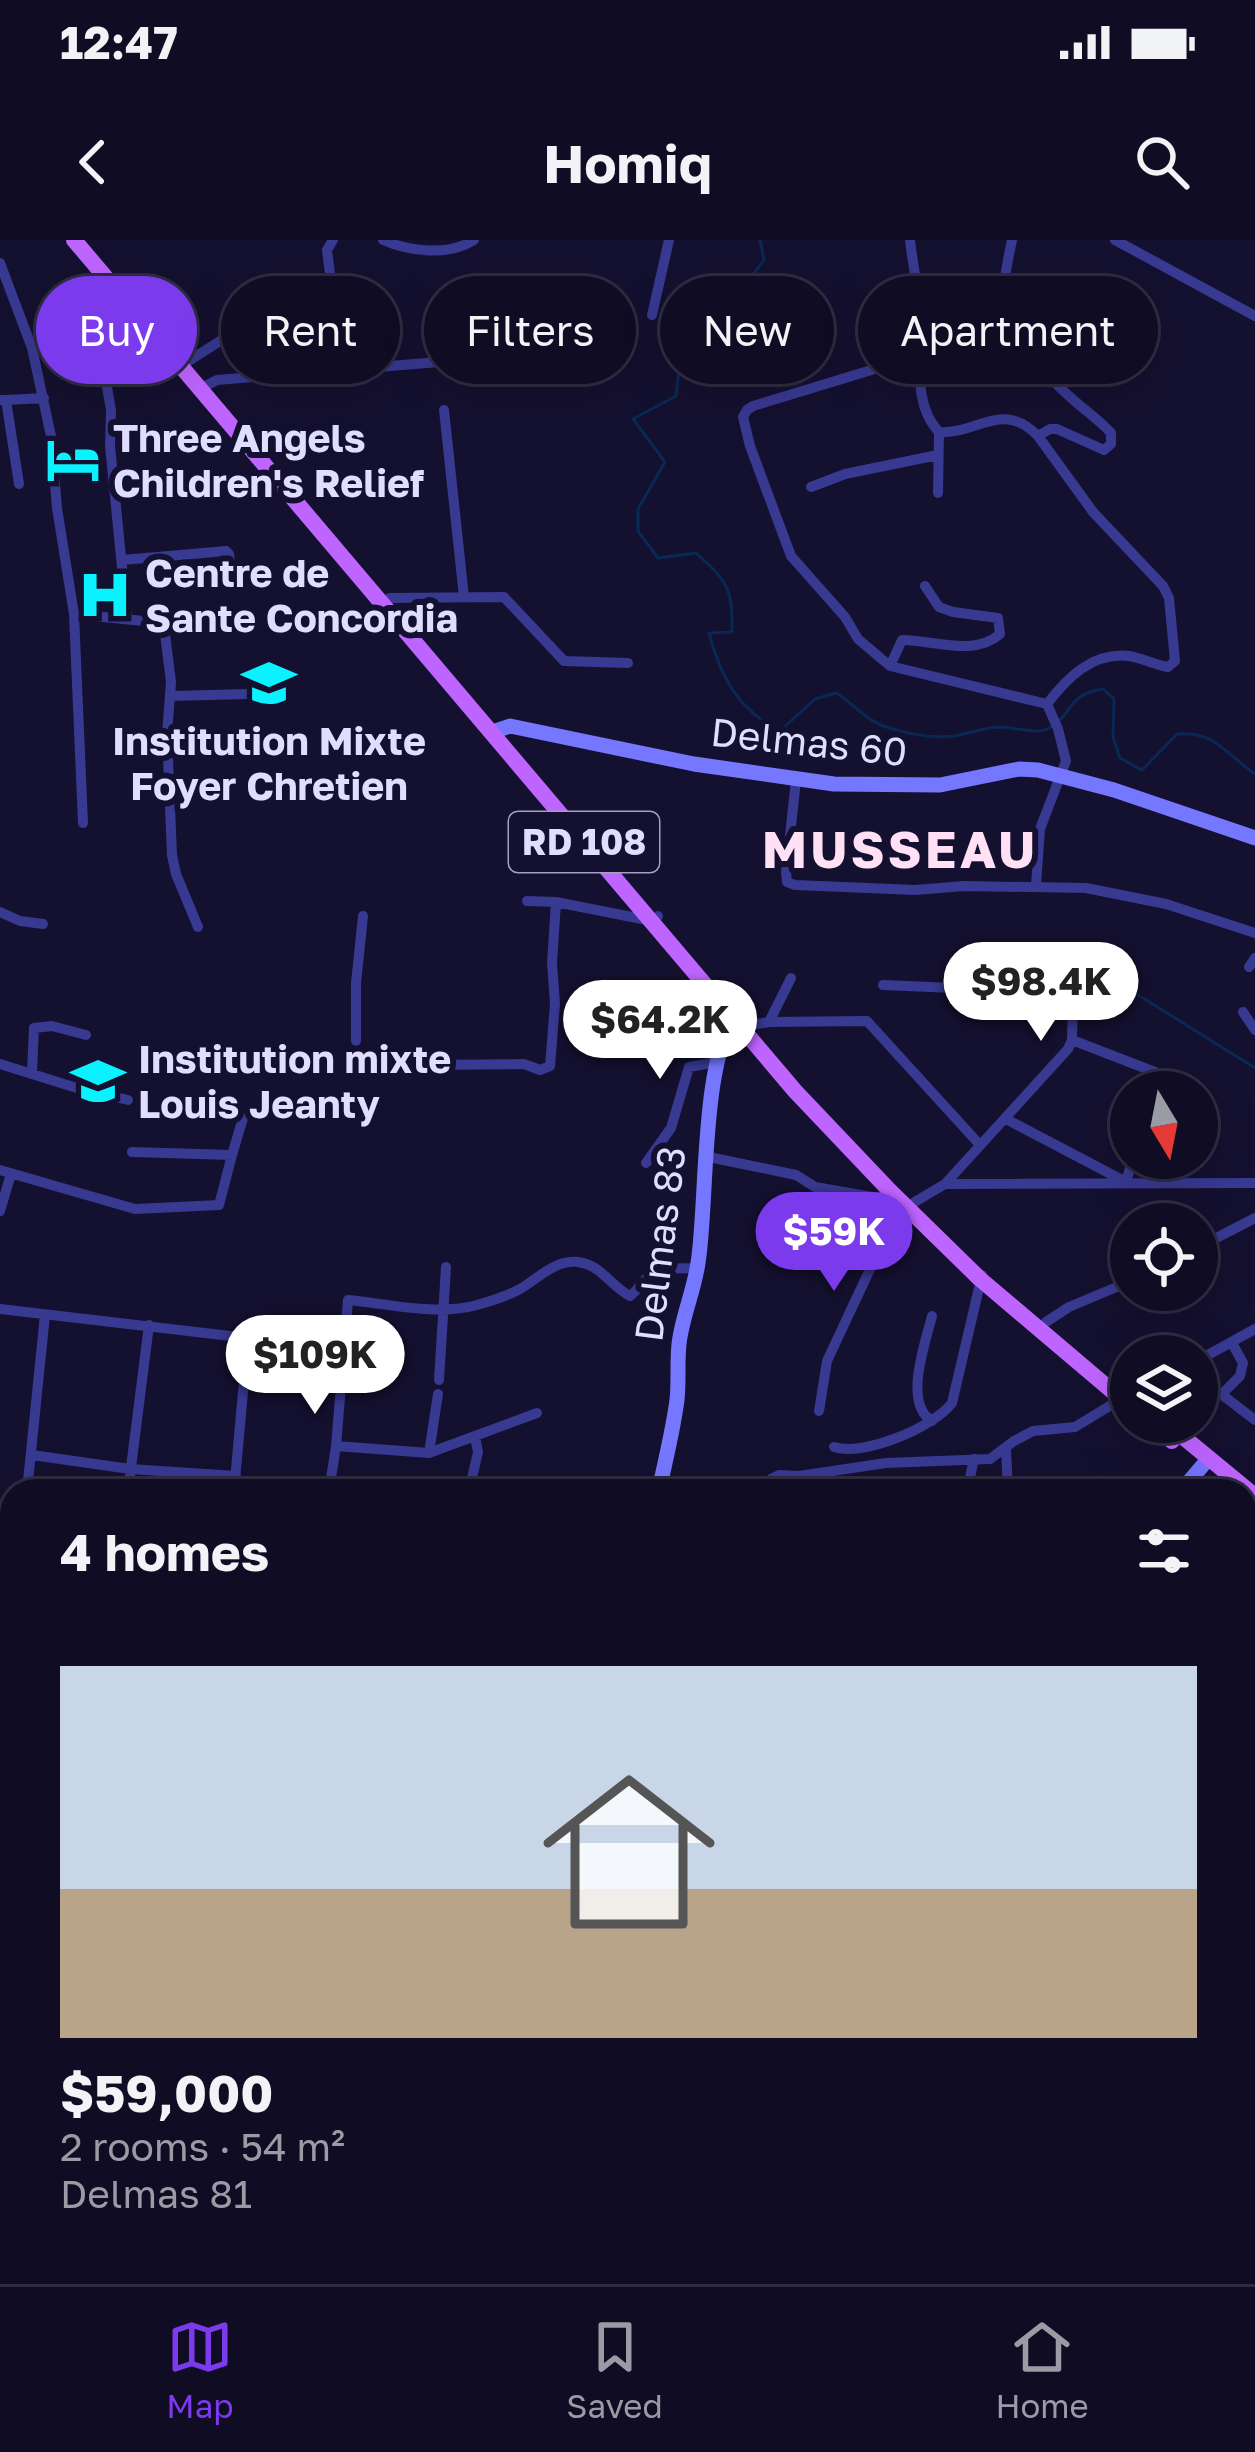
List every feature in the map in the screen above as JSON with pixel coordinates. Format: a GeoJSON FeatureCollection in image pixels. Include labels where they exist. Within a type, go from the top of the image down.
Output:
{"type":"FeatureCollection","features":[{"type":"Feature","properties":{"kind":"main road","name":"RD 108"},"geometry":{"type":"LineString","coordinates":[[74,240],[106,276]]}},
{"type":"Feature","properties":{"kind":"main road","name":"RD 108"},"geometry":{"type":"LineString","coordinates":[[87,240],[115,276]]}},
{"type":"Feature","properties":{"kind":"main road","name":"RD 108"},"geometry":{"type":"LineString","coordinates":[[197,376],[389,598],[495,730]]}},
{"type":"Feature","properties":{"kind":"main road","name":"RD 108"},"geometry":{"type":"LineString","coordinates":[[197,379],[655,919],[748,1018],[910,1206],[981,1275],[1110,1384]]}},
{"type":"Feature","properties":{"kind":"main road","name":"RD 108"},"geometry":{"type":"LineString","coordinates":[[748,1018],[795,1091],[890,1192],[910,1206]]}},
{"type":"Feature","properties":{"kind":"main road","name":"RD 108"},"geometry":{"type":"LineString","coordinates":[[981,1275],[1046,1322],[1110,1382]]}},
{"type":"Feature","properties":{"kind":"main road"},"geometry":{"type":"LineString","coordinates":[[1179,1443],[1230,1479]]}},
{"type":"Feature","properties":{"kind":"main road"},"geometry":{"type":"LineString","coordinates":[[1187,1443],[1222,1479]]}},
{"type":"Feature","properties":{"kind":"street"},"geometry":{"type":"LineString","coordinates":[[331,276],[327,250],[333,240]]}},
{"type":"Feature","properties":{"kind":"street"},"geometry":{"type":"LineString","coordinates":[[383,240],[416,249],[452,250],[474,240]]}},
{"type":"Feature","properties":{"kind":"street"},"geometry":{"type":"LineString","coordinates":[[652,315],[670,240]]}},
{"type":"Feature","properties":{"kind":"street"},"geometry":{"type":"LineString","coordinates":[[910,240],[914,276]]}},
{"type":"Feature","properties":{"kind":"street"},"geometry":{"type":"LineString","coordinates":[[1012,240],[1005,307],[1013,325],[1066,395],[1111,433],[1111,444],[1104,450],[1057,429],[1038,436]]}},
{"type":"Feature","properties":{"kind":"street"},"geometry":{"type":"LineString","coordinates":[[1115,240],[1255,316]]}},
{"type":"Feature","properties":{"kind":"street"},"geometry":{"type":"LineString","coordinates":[[0,263],[32,347],[51,436],[74,614],[83,824]]}},
{"type":"Feature","properties":{"kind":"street"},"geometry":{"type":"LineString","coordinates":[[0,306],[18,308]]}},
{"type":"Feature","properties":{"kind":"street"},"geometry":{"type":"LineString","coordinates":[[858,374],[753,406],[743,417],[791,556],[845,617],[858,639],[890,666],[1047,704]]}},
{"type":"Feature","properties":{"kind":"street"},"geometry":{"type":"LineString","coordinates":[[203,386],[221,380]]}},
{"type":"Feature","properties":{"kind":"street"},"geometry":{"type":"LineString","coordinates":[[106,384],[128,618]]}},
{"type":"Feature","properties":{"kind":"street"},"geometry":{"type":"LineString","coordinates":[[921,384],[922,398],[939,432],[1000,418],[1030,428],[1093,512],[1169,598],[1175,661],[1168,667],[1133,656],[1108,657],[1083,666],[1047,704]]}},
{"type":"Feature","properties":{"kind":"street"},"geometry":{"type":"LineString","coordinates":[[19,484],[3,400],[44,398]]}},
{"type":"Feature","properties":{"kind":"street"},"geometry":{"type":"LineString","coordinates":[[444,410],[464,597]]}},
{"type":"Feature","properties":{"kind":"street"},"geometry":{"type":"LineString","coordinates":[[938,493],[939,432]]}},
{"type":"Feature","properties":{"kind":"street"},"geometry":{"type":"LineString","coordinates":[[812,488],[845,474],[938,455]]}},
{"type":"Feature","properties":{"kind":"street"},"geometry":{"type":"LineString","coordinates":[[122,560],[226,551],[233,587]]}},
{"type":"Feature","properties":{"kind":"street"},"geometry":{"type":"LineString","coordinates":[[890,666],[902,640],[969,646],[1000,634],[998,619],[939,607],[925,586]]}},
{"type":"Feature","properties":{"kind":"street"},"geometry":{"type":"LineString","coordinates":[[389,598],[504,597],[564,661],[628,663]]}},
{"type":"Feature","properties":{"kind":"street"},"geometry":{"type":"LineString","coordinates":[[74,614],[128,618],[163,628],[171,695],[167,734],[172,855],[199,927]]}},
{"type":"Feature","properties":{"kind":"street"},"geometry":{"type":"LineString","coordinates":[[171,695],[248,694]]}},
{"type":"Feature","properties":{"kind":"street"},"geometry":{"type":"LineString","coordinates":[[1036,885],[1040,829],[1065,768],[1066,752],[1047,704]]}},
{"type":"Feature","properties":{"kind":"street","name":"Delmas 60"},"geometry":{"type":"LineString","coordinates":[[495,730],[530,729],[648,755],[834,784],[922,787],[1019,769],[1114,790],[1255,838]]}},
{"type":"Feature","properties":{"kind":"street"},"geometry":{"type":"LineString","coordinates":[[796,780],[786,872],[787,882],[795,885],[915,890],[1086,887],[1166,904],[1255,933]]}},
{"type":"Feature","properties":{"kind":"street"},"geometry":{"type":"LineString","coordinates":[[527,901],[655,919]]}},
{"type":"Feature","properties":{"kind":"street"},"geometry":{"type":"LineString","coordinates":[[420,1065],[524,1064],[540,1070],[550,1066],[556,902]]}},
{"type":"Feature","properties":{"kind":"street"},"geometry":{"type":"LineString","coordinates":[[0,912],[43,924]]}},
{"type":"Feature","properties":{"kind":"street"},"geometry":{"type":"LineString","coordinates":[[356,1042],[363,916]]}},
{"type":"Feature","properties":{"kind":"street"},"geometry":{"type":"LineString","coordinates":[[748,1018],[791,978]]}},
{"type":"Feature","properties":{"kind":"street"},"geometry":{"type":"LineString","coordinates":[[818,1412],[827,1361],[895,1218],[945,1184],[1072,1040],[1072,999],[1067,993],[883,985]]}},
{"type":"Feature","properties":{"kind":"street"},"geometry":{"type":"LineString","coordinates":[[1243,1012],[1255,1030]]}},
{"type":"Feature","properties":{"kind":"street"},"geometry":{"type":"LineString","coordinates":[[748,1018],[867,1021],[980,1145]]}},
{"type":"Feature","properties":{"kind":"street","name":"Delmas 83"},"geometry":{"type":"LineString","coordinates":[[661,1479],[677,1395],[679,1344],[698,1268],[704,1156],[718,1062],[728,1023],[748,1018]]}},
{"type":"Feature","properties":{"kind":"street"},"geometry":{"type":"LineString","coordinates":[[32,1072],[34,1028],[52,1026],[86,1035]]}},
{"type":"Feature","properties":{"kind":"street"},"geometry":{"type":"LineString","coordinates":[[1072,1040],[1151,1071]]}},
{"type":"Feature","properties":{"kind":"street"},"geometry":{"type":"LineString","coordinates":[[646,1163],[671,1128],[689,1067],[718,1062]]}},
{"type":"Feature","properties":{"kind":"street"},"geometry":{"type":"LineString","coordinates":[[0,1064],[128,1100]]}},
{"type":"Feature","properties":{"kind":"street"},"geometry":{"type":"LineString","coordinates":[[0,1211],[6,1172],[135,1209],[216,1206],[243,1118]]}},
{"type":"Feature","properties":{"kind":"street"},"geometry":{"type":"LineString","coordinates":[[1006,1118],[1126,1182]]}},
{"type":"Feature","properties":{"kind":"street"},"geometry":{"type":"LineString","coordinates":[[132,1152],[232,1155]]}},
{"type":"Feature","properties":{"kind":"street"},"geometry":{"type":"LineString","coordinates":[[704,1156],[796,1174],[815,1187],[878,1198],[890,1192]]}},
{"type":"Feature","properties":{"kind":"street"},"geometry":{"type":"LineString","coordinates":[[945,1184],[1255,1183]]}},
{"type":"Feature","properties":{"kind":"street"},"geometry":{"type":"LineString","coordinates":[[1218,1237],[1255,1218]]}},
{"type":"Feature","properties":{"kind":"street"},"geometry":{"type":"LineString","coordinates":[[331,1479],[348,1300],[470,1307],[505,1296],[556,1264],[568,1262],[596,1267],[630,1296],[652,1274],[698,1268]]}},
{"type":"Feature","properties":{"kind":"street"},"geometry":{"type":"LineString","coordinates":[[440,1380],[446,1267]]}},
{"type":"Feature","properties":{"kind":"street"},"geometry":{"type":"LineString","coordinates":[[834,1447],[851,1450],[944,1414],[952,1403],[981,1275]]}},
{"type":"Feature","properties":{"kind":"street"},"geometry":{"type":"LineString","coordinates":[[1046,1322],[1110,1290]]}},
{"type":"Feature","properties":{"kind":"street"},"geometry":{"type":"LineString","coordinates":[[0,1309],[342,1348]]}},
{"type":"Feature","properties":{"kind":"street"},"geometry":{"type":"LineString","coordinates":[[29,1479],[45,1316]]}},
{"type":"Feature","properties":{"kind":"street"},"geometry":{"type":"LineString","coordinates":[[927,1424],[917,1405],[916,1389],[932,1316]]}},
{"type":"Feature","properties":{"kind":"street"},"geometry":{"type":"LineString","coordinates":[[129,1479],[148,1324]]}},
{"type":"Feature","properties":{"kind":"street"},"geometry":{"type":"LineString","coordinates":[[1218,1350],[1255,1329]]}},
{"type":"Feature","properties":{"kind":"street"},"geometry":{"type":"LineString","coordinates":[[236,1479],[248,1337]]}},
{"type":"Feature","properties":{"kind":"street"},"geometry":{"type":"LineString","coordinates":[[1232,1343],[1243,1363],[1240,1376],[1224,1392],[1255,1420]]}},
{"type":"Feature","properties":{"kind":"street"},"geometry":{"type":"LineString","coordinates":[[429,1453],[438,1394]]}},
{"type":"Feature","properties":{"kind":"street"},"geometry":{"type":"LineString","coordinates":[[771,1479],[886,1463],[990,1459],[1033,1431],[1075,1427],[1110,1407]]}},
{"type":"Feature","properties":{"kind":"street"},"geometry":{"type":"LineString","coordinates":[[336,1446],[429,1453],[537,1413]]}},
{"type":"Feature","properties":{"kind":"street"},"geometry":{"type":"LineString","coordinates":[[472,1479],[478,1452],[475,1437]]}},
{"type":"Feature","properties":{"kind":"street"},"geometry":{"type":"LineString","coordinates":[[1006,1449],[1007,1479]]}},
{"type":"Feature","properties":{"kind":"street"},"geometry":{"type":"LineString","coordinates":[[32,1455],[130,1469],[236,1476]]}},
{"type":"Feature","properties":{"kind":"street"},"geometry":{"type":"LineString","coordinates":[[970,1479],[974,1459]]}},
{"type":"Feature","properties":{"kind":"street"},"geometry":{"type":"LineString","coordinates":[[1191,1479],[1206,1462]]}},
{"type":"Feature","properties":{"kind":"waterway"},"geometry":{"type":"LineString","coordinates":[[760,240],[764,260],[720,319],[681,353],[676,396],[633,419],[665,462],[638,509],[638,531],[658,558],[696,553],[721,579],[729,595],[732,632],[709,633],[726,678],[743,703],[781,730],[815,699],[836,693],[881,725],[946,737],[999,727],[1045,730],[1082,696],[1103,689],[1114,699],[1113,737],[1120,758],[1142,770],[1177,734],[1191,734],[1220,745],[1255,774]]}},
{"type":"Feature","properties":{"kind":"waterway"},"geometry":{"type":"LineString","coordinates":[[1135,993],[1255,1068]]}},
{"type":"Feature","properties":{"kind":"place","name":"Three Angels Children's Relief"},"geometry":{"type":"Point","coordinates":[73,460]}},
{"type":"Feature","properties":{"kind":"place","name":"Centre de Sante Concordia"},"geometry":{"type":"Point","coordinates":[105,595]}},
{"type":"Feature","properties":{"kind":"place","name":"Institution Mixte Foyer Chretien"},"geometry":{"type":"Point","coordinates":[269,683]}},
{"type":"Feature","properties":{"kind":"place","name":"Institution mixte Louis Jeanty"},"geometry":{"type":"Point","coordinates":[98,1081]}},
{"type":"Feature","properties":{"kind":"district","name":"MUSSEAU"},"geometry":{"type":"Point","coordinates":[900,850]}}]}
